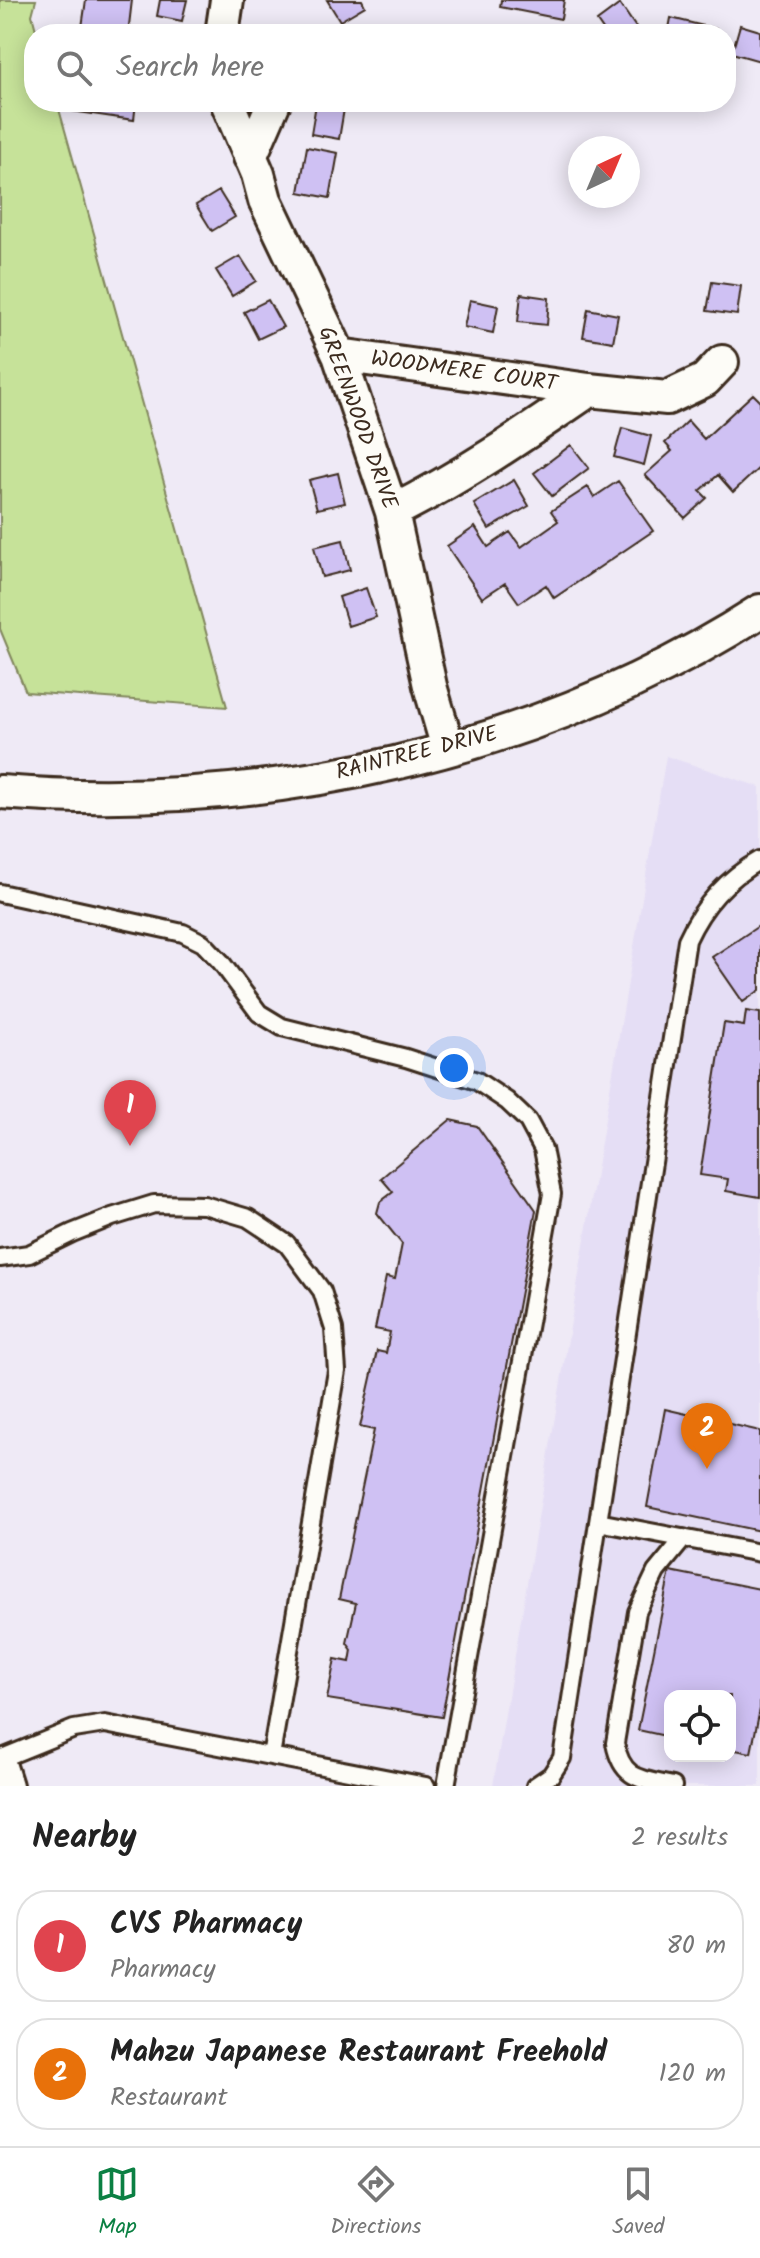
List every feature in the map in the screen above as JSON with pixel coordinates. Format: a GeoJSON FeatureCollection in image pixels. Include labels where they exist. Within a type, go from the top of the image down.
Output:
{"type":"FeatureCollection","features":[{"type":"Feature","properties":{"kind":"street"},"geometry":{"type":"LineString","coordinates":[[227,0],[227,24]]}},
{"type":"Feature","properties":{"kind":"street","name":"GREENWOOD DRIVE"},"geometry":{"type":"LineString","coordinates":[[231,112],[258,174],[265,200],[339,355],[392,512],[430,686],[448,748]]}},
{"type":"Feature","properties":{"kind":"street"},"geometry":{"type":"LineString","coordinates":[[250,157],[270,112]]}},
{"type":"Feature","properties":{"kind":"street","name":"WOODMERE COURT"},"geometry":{"type":"LineString","coordinates":[[339,355],[667,398],[705,380],[722,362]]}},
{"type":"Feature","properties":{"kind":"street","name":"WOODMERE COURT"},"geometry":{"type":"LineString","coordinates":[[392,512],[434,491],[508,446],[589,390]]}},
{"type":"Feature","properties":{"kind":"street","name":"RAINTREE DRIVE"},"geometry":{"type":"LineString","coordinates":[[0,792],[56,797],[154,797],[236,791],[369,770],[504,733],[599,696],[660,668],[759,614]]}},
{"type":"Feature","properties":{"kind":"street"},"geometry":{"type":"LineString","coordinates":[[0,1767],[6,1786]]}},
{"type":"Feature","properties":{"kind":"lane"},"geometry":{"type":"LineString","coordinates":[[535,1786],[551,1775],[562,1758],[687,940],[697,918],[717,892],[743,869],[760,860]]}},
{"type":"Feature","properties":{"kind":"lane"},"geometry":{"type":"LineString","coordinates":[[0,893],[183,933],[203,943],[259,1013],[282,1027],[406,1058],[477,1081],[507,1101],[528,1121],[543,1149],[552,1194],[446,1786]]}},
{"type":"Feature","properties":{"kind":"lane"},"geometry":{"type":"LineString","coordinates":[[0,1258],[29,1254],[99,1222],[154,1204],[204,1205],[248,1218],[287,1244],[322,1291],[334,1329],[337,1371],[271,1756]]}},
{"type":"Feature","properties":{"kind":"lane"},"geometry":{"type":"LineString","coordinates":[[598,1522],[760,1553]]}},
{"type":"Feature","properties":{"kind":"lane"},"geometry":{"type":"LineString","coordinates":[[673,1786],[635,1778],[623,1768],[615,1743],[637,1612],[656,1572],[684,1538]]}},
{"type":"Feature","properties":{"kind":"lane"},"geometry":{"type":"LineString","coordinates":[[0,1759],[74,1729],[105,1724],[426,1786]]}},
{"type":"Feature","properties":{"kind":"shaded area"},"geometry":{"type":"Polygon","coordinates":[[[666,756],[760,787],[760,1786],[493,1786],[666,756]]]}},
{"type":"Feature","properties":{"kind":"green space"},"geometry":{"type":"Polygon","coordinates":[[[0,0],[36,0],[32,15],[34,24],[24,24],[24,112],[60,112],[227,707],[26,692],[0,629],[0,0]]]}},
{"type":"Feature","properties":{"kind":"building"},"geometry":{"type":"Polygon","coordinates":[[[86,0],[132,0],[129,24],[82,24],[86,0]]]}},
{"type":"Feature","properties":{"kind":"building"},"geometry":{"type":"Polygon","coordinates":[[[160,0],[187,0],[182,21],[157,16],[160,0]]]}},
{"type":"Feature","properties":{"kind":"building"},"geometry":{"type":"Polygon","coordinates":[[[327,0],[362,0],[365,6],[340,21],[327,0]]]}},
{"type":"Feature","properties":{"kind":"building"},"geometry":{"type":"Polygon","coordinates":[[[501,0],[564,0],[561,19],[500,7],[501,0]]]}},
{"type":"Feature","properties":{"kind":"building"},"geometry":{"type":"Polygon","coordinates":[[[620,4],[634,24],[599,24],[597,21],[620,4]]]}},
{"type":"Feature","properties":{"kind":"building"},"geometry":{"type":"Polygon","coordinates":[[[671,18],[696,24],[670,24],[671,18]]]}},
{"type":"Feature","properties":{"kind":"building"},"geometry":{"type":"Polygon","coordinates":[[[740,25],[760,31],[760,61],[736,54],[740,25]]]}},
{"type":"Feature","properties":{"kind":"building"},"geometry":{"type":"Polygon","coordinates":[[[78,112],[135,112],[134,120],[78,112]]]}},
{"type":"Feature","properties":{"kind":"building"},"geometry":{"type":"Polygon","coordinates":[[[315,112],[344,112],[339,139],[311,134],[315,112]]]}},
{"type":"Feature","properties":{"kind":"building"},"geometry":{"type":"Polygon","coordinates":[[[307,147],[338,153],[330,198],[299,192],[307,147]]]}},
{"type":"Feature","properties":{"kind":"building"},"geometry":{"type":"Polygon","coordinates":[[[219,191],[235,217],[212,231],[196,205],[219,191]]]}},
{"type":"Feature","properties":{"kind":"building"},"geometry":{"type":"Polygon","coordinates":[[[240,256],[256,281],[232,296],[216,270],[240,256]]]}},
{"type":"Feature","properties":{"kind":"building"},"geometry":{"type":"Polygon","coordinates":[[[712,282],[741,286],[737,315],[707,311],[712,282]]]}},
{"type":"Feature","properties":{"kind":"building"},"geometry":{"type":"Polygon","coordinates":[[[521,294],[549,298],[547,325],[518,322],[521,294]]]}},
{"type":"Feature","properties":{"kind":"building"},"geometry":{"type":"Polygon","coordinates":[[[268,300],[283,327],[258,339],[244,312],[268,300]]]}},
{"type":"Feature","properties":{"kind":"building"},"geometry":{"type":"Polygon","coordinates":[[[470,300],[498,306],[493,333],[464,327],[470,300]]]}},
{"type":"Feature","properties":{"kind":"building"},"geometry":{"type":"Polygon","coordinates":[[[588,309],[618,315],[613,342],[583,337],[588,309]]]}},
{"type":"Feature","properties":{"kind":"building"},"geometry":{"type":"Polygon","coordinates":[[[753,394],[760,401],[760,467],[733,492],[718,475],[700,491],[707,498],[685,518],[645,475],[672,451],[665,443],[688,421],[704,439],[753,394]]]}},
{"type":"Feature","properties":{"kind":"building"},"geometry":{"type":"Polygon","coordinates":[[[622,428],[651,436],[644,465],[614,457],[622,428]]]}},
{"type":"Feature","properties":{"kind":"building"},"geometry":{"type":"Polygon","coordinates":[[[571,445],[589,468],[552,496],[534,473],[571,445]]]}},
{"type":"Feature","properties":{"kind":"building"},"geometry":{"type":"Polygon","coordinates":[[[338,473],[345,503],[317,509],[309,480],[338,473]]]}},
{"type":"Feature","properties":{"kind":"building"},"geometry":{"type":"Polygon","coordinates":[[[514,480],[529,506],[489,529],[474,504],[514,480]]]}},
{"type":"Feature","properties":{"kind":"building"},"geometry":{"type":"Polygon","coordinates":[[[618,481],[653,531],[554,598],[546,585],[519,603],[505,583],[482,598],[447,546],[475,527],[488,547],[510,532],[521,547],[558,521],[551,511],[588,487],[594,497],[618,481]]]}},
{"type":"Feature","properties":{"kind":"building"},"geometry":{"type":"Polygon","coordinates":[[[343,540],[350,570],[322,577],[314,547],[343,540]]]}},
{"type":"Feature","properties":{"kind":"building"},"geometry":{"type":"Polygon","coordinates":[[[366,588],[376,617],[348,626],[339,597],[366,588]]]}},
{"type":"Feature","properties":{"kind":"building"},"geometry":{"type":"Polygon","coordinates":[[[760,925],[760,990],[743,1002],[712,957],[760,925]]]}},
{"type":"Feature","properties":{"kind":"building"},"geometry":{"type":"Polygon","coordinates":[[[746,1011],[760,1013],[760,1197],[726,1191],[728,1179],[700,1175],[724,1023],[744,1026],[746,1011]]]}},
{"type":"Feature","properties":{"kind":"building"},"geometry":{"type":"Polygon","coordinates":[[[450,1120],[477,1126],[536,1210],[442,1717],[327,1699],[335,1659],[350,1662],[352,1650],[347,1643],[356,1603],[339,1599],[374,1430],[360,1427],[377,1351],[386,1353],[390,1332],[375,1329],[386,1277],[395,1279],[402,1244],[377,1213],[380,1202],[393,1192],[381,1178],[450,1120]]]}},
{"type":"Feature","properties":{"kind":"building"},"geometry":{"type":"Polygon","coordinates":[[[665,1409],[760,1431],[760,1531],[647,1507],[665,1409]]]}},
{"type":"Feature","properties":{"kind":"building"},"geometry":{"type":"Polygon","coordinates":[[[670,1571],[760,1589],[760,1709],[751,1753],[736,1750],[736,1690],[664,1690],[664,1736],[638,1730],[670,1571]]]}},
{"type":"Feature","properties":{"kind":"place","name":"CVS Pharmacy"},"geometry":{"type":"Point","coordinates":[130,1146]}},
{"type":"Feature","properties":{"kind":"place","name":"Mahzu Japanese Restaurant Freehold"},"geometry":{"type":"Point","coordinates":[707,1469]}}]}
